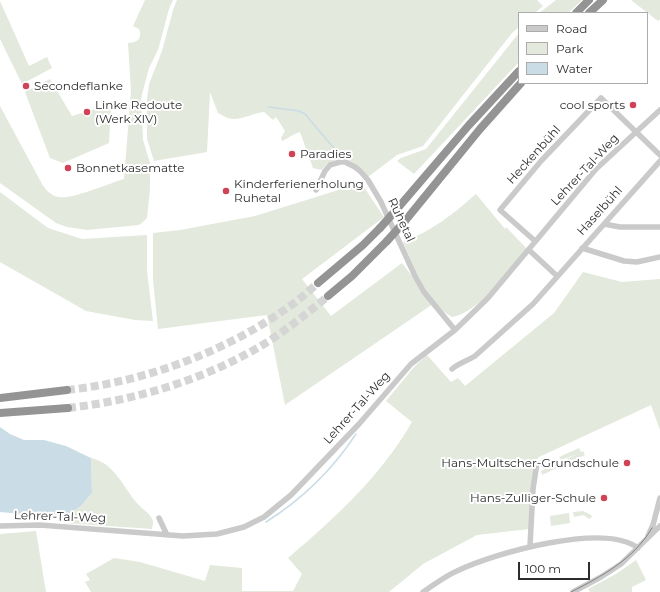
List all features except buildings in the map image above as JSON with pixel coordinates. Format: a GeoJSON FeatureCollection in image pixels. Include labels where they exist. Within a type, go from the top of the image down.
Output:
{"type":"FeatureCollection","features":[{"type":"Feature","properties":{"kind":"highway"},"geometry":{"type":"LineString","coordinates":[[577,12],[589,0]]}},
{"type":"Feature","properties":{"kind":"highway"},"geometry":{"type":"LineString","coordinates":[[590,12],[603,0]]}},
{"type":"Feature","properties":{"kind":"highway"},"geometry":{"type":"LineString","coordinates":[[318,283],[363,245],[380,228],[469,125],[518,72]]}},
{"type":"Feature","properties":{"kind":"highway"},"geometry":{"type":"LineString","coordinates":[[328,296],[352,276],[387,241],[480,129],[520,84]]}},
{"type":"Feature","properties":{"kind":"highway"},"geometry":{"type":"LineString","coordinates":[[0,398],[67,390]]}},
{"type":"Feature","properties":{"kind":"highway"},"geometry":{"type":"LineString","coordinates":[[0,413],[68,408]]}},
{"type":"Feature","properties":{"kind":"street","name":"Heckenbühl"},"geometry":{"type":"LineString","coordinates":[[535,242],[500,210],[541,161],[601,98]]}},
{"type":"Feature","properties":{"kind":"street","name":"Lehrer-Tal-Weg"},"geometry":{"type":"LineString","coordinates":[[601,98],[636,132]]}},
{"type":"Feature","properties":{"kind":"street","name":"Lehrer-Tal-Weg"},"geometry":{"type":"LineString","coordinates":[[0,526],[48,526],[189,536],[217,534],[244,526],[264,517],[291,495],[337,448],[411,364],[455,330],[488,298],[596,170],[660,110]]}},
{"type":"Feature","properties":{"kind":"street"},"geometry":{"type":"LineString","coordinates":[[636,132],[660,155]]}},
{"type":"Feature","properties":{"kind":"street","name":"Haselbühl"},"geometry":{"type":"LineString","coordinates":[[452,369],[458,363],[475,356],[533,304],[660,161]]}},
{"type":"Feature","properties":{"kind":"street","name":"Ruhetal"},"geometry":{"type":"LineString","coordinates":[[316,190],[330,164],[345,162],[360,171],[368,180],[381,202],[415,276],[424,292],[455,330]]}},
{"type":"Feature","properties":{"kind":"street"},"geometry":{"type":"LineString","coordinates":[[604,224],[620,227],[660,227]]}},
{"type":"Feature","properties":{"kind":"street"},"geometry":{"type":"LineString","coordinates":[[582,248],[624,261],[636,262],[660,257]]}},
{"type":"Feature","properties":{"kind":"street"},"geometry":{"type":"LineString","coordinates":[[529,250],[557,276]]}},
{"type":"Feature","properties":{"kind":"street"},"geometry":{"type":"LineString","coordinates":[[530,546],[533,490],[537,463]]}},
{"type":"Feature","properties":{"kind":"street"},"geometry":{"type":"LineString","coordinates":[[646,540],[658,517],[660,498]]}},
{"type":"Feature","properties":{"kind":"street"},"geometry":{"type":"LineString","coordinates":[[159,518],[167,535]]}},
{"type":"Feature","properties":{"kind":"street"},"geometry":{"type":"LineString","coordinates":[[573,592],[615,569],[660,526]]}},
{"type":"Feature","properties":{"kind":"street"},"geometry":{"type":"LineString","coordinates":[[423,592],[456,571],[472,564],[530,546],[575,539],[595,538],[624,541],[638,548]]}},
{"type":"Feature","properties":{"kind":"green space"},"geometry":{"type":"Polygon","coordinates":[[[145,0],[173,0],[169,9],[158,50],[149,68],[141,98],[143,140],[150,163],[150,189],[147,218],[139,225],[87,230],[67,227],[56,223],[0,183],[0,106],[42,184],[51,194],[59,197],[72,196],[124,179],[131,91],[128,43],[136,41],[140,37],[139,29],[133,26],[145,0]]]}},
{"type":"Feature","properties":{"kind":"green space"},"geometry":{"type":"Polygon","coordinates":[[[177,0],[537,0],[543,6],[536,12],[518,12],[518,28],[512,33],[423,146],[397,155],[368,177],[352,162],[341,159],[326,164],[321,170],[313,168],[300,132],[282,141],[281,138],[285,131],[276,117],[273,120],[264,112],[236,119],[225,117],[218,113],[210,92],[207,152],[154,161],[147,139],[147,98],[149,84],[162,51],[177,0]]]}},
{"type":"Feature","properties":{"kind":"green space"},"geometry":{"type":"Polygon","coordinates":[[[556,0],[582,0],[569,12],[540,12],[556,0]]]}},
{"type":"Feature","properties":{"kind":"green space"},"geometry":{"type":"Polygon","coordinates":[[[631,0],[660,0],[660,19],[658,21],[631,0]]]}},
{"type":"Feature","properties":{"kind":"green space"},"geometry":{"type":"Polygon","coordinates":[[[0,1],[29,66],[47,57],[52,68],[22,84],[0,39],[0,1]]]}},
{"type":"Feature","properties":{"kind":"green space"},"geometry":{"type":"Polygon","coordinates":[[[518,34],[518,63],[414,174],[397,161],[401,158],[426,149],[518,34]]]}},
{"type":"Feature","properties":{"kind":"green space"},"geometry":{"type":"Polygon","coordinates":[[[50,79],[72,116],[111,104],[109,143],[63,163],[50,158],[25,92],[50,79]]]}},
{"type":"Feature","properties":{"kind":"green space"},"geometry":{"type":"Polygon","coordinates":[[[361,183],[384,217],[302,279],[331,316],[402,263],[433,304],[285,405],[267,315],[158,329],[153,280],[153,233],[180,230],[255,216],[361,183]]]}},
{"type":"Feature","properties":{"kind":"green space"},"geometry":{"type":"Polygon","coordinates":[[[0,192],[48,228],[82,239],[147,235],[147,271],[153,321],[135,320],[86,311],[0,262],[0,192]]]}},
{"type":"Feature","properties":{"kind":"green space"},"geometry":{"type":"Polygon","coordinates":[[[476,194],[505,229],[506,227],[528,250],[503,279],[483,299],[463,314],[452,317],[443,311],[428,294],[403,242],[442,221],[476,194]]]}},
{"type":"Feature","properties":{"kind":"green space"},"geometry":{"type":"Polygon","coordinates":[[[583,272],[622,282],[660,279],[660,430],[651,405],[539,457],[535,461],[529,529],[477,535],[423,564],[389,592],[91,592],[85,582],[90,580],[86,574],[114,558],[140,562],[205,581],[210,565],[242,568],[242,591],[293,591],[302,574],[288,558],[356,495],[386,461],[412,422],[386,401],[414,367],[427,355],[451,382],[458,378],[465,386],[554,313],[583,272]]]}},
{"type":"Feature","properties":{"kind":"green space"},"geometry":{"type":"Polygon","coordinates":[[[579,448],[585,455],[542,475],[541,471],[577,454],[561,460],[559,457],[579,448]]]}},
{"type":"Feature","properties":{"kind":"green space"},"geometry":{"type":"Polygon","coordinates":[[[91,458],[99,460],[111,469],[136,502],[151,517],[153,521],[152,529],[65,523],[63,518],[81,506],[92,493],[91,458]]]}},
{"type":"Feature","properties":{"kind":"green space"},"geometry":{"type":"Polygon","coordinates":[[[583,511],[592,517],[589,519],[584,515],[574,517],[573,512],[583,511]]]}},
{"type":"Feature","properties":{"kind":"green space"},"geometry":{"type":"Polygon","coordinates":[[[569,513],[570,523],[551,526],[550,516],[569,513]]]}},
{"type":"Feature","properties":{"kind":"green space"},"geometry":{"type":"Polygon","coordinates":[[[36,531],[46,592],[0,592],[0,534],[36,531]]]}},
{"type":"Feature","properties":{"kind":"green space"},"geometry":{"type":"Polygon","coordinates":[[[636,560],[646,580],[632,587],[632,592],[590,592],[588,589],[616,574],[636,560]]]}},
{"type":"Feature","properties":{"kind":"water"},"geometry":{"type":"Polygon","coordinates":[[[0,427],[10,434],[24,440],[44,440],[66,446],[91,458],[92,493],[81,506],[63,518],[0,512],[0,427]]]}},
{"type":"Feature","properties":{"kind":"waterway"},"geometry":{"type":"LineString","coordinates":[[269,107],[299,111],[305,114],[343,159]]}},
{"type":"Feature","properties":{"kind":"waterway"},"geometry":{"type":"LineString","coordinates":[[266,522],[292,504],[316,483],[347,447],[356,434]]}},
{"type":"Feature","properties":{"kind":"tunnel"},"geometry":{"type":"LineString","coordinates":[[67,390],[96,386],[155,372],[212,351],[265,322],[294,303],[318,283]]}},
{"type":"Feature","properties":{"kind":"tunnel"},"geometry":{"type":"LineString","coordinates":[[68,408],[147,393],[223,366],[269,341],[328,296]]}},
{"type":"Feature","properties":{"kind":"tram line"},"geometry":{"type":"LineString","coordinates":[[571,592],[616,566],[636,549],[652,528]]}},
{"type":"Feature","properties":{"kind":"place","name":"Secondeflanke"},"geometry":{"type":"Point","coordinates":[26,86]}},
{"type":"Feature","properties":{"kind":"place","name":"cool sports"},"geometry":{"type":"Point","coordinates":[633,105]}},
{"type":"Feature","properties":{"kind":"place","name":"Linke Redoute (Werk XIV)"},"geometry":{"type":"Point","coordinates":[87,112]}},
{"type":"Feature","properties":{"kind":"place","name":"Paradies"},"geometry":{"type":"Point","coordinates":[292,154]}},
{"type":"Feature","properties":{"kind":"place","name":"Bonnetkasematte"},"geometry":{"type":"Point","coordinates":[68,168]}},
{"type":"Feature","properties":{"kind":"place","name":"Kinderferienerholung Ruhetal"},"geometry":{"type":"Point","coordinates":[226,191]}},
{"type":"Feature","properties":{"kind":"place","name":"Hans-Multscher-Grundschule"},"geometry":{"type":"Point","coordinates":[627,463]}},
{"type":"Feature","properties":{"kind":"place","name":"Hans-Zulliger-Schule"},"geometry":{"type":"Point","coordinates":[604,498]}}]}
